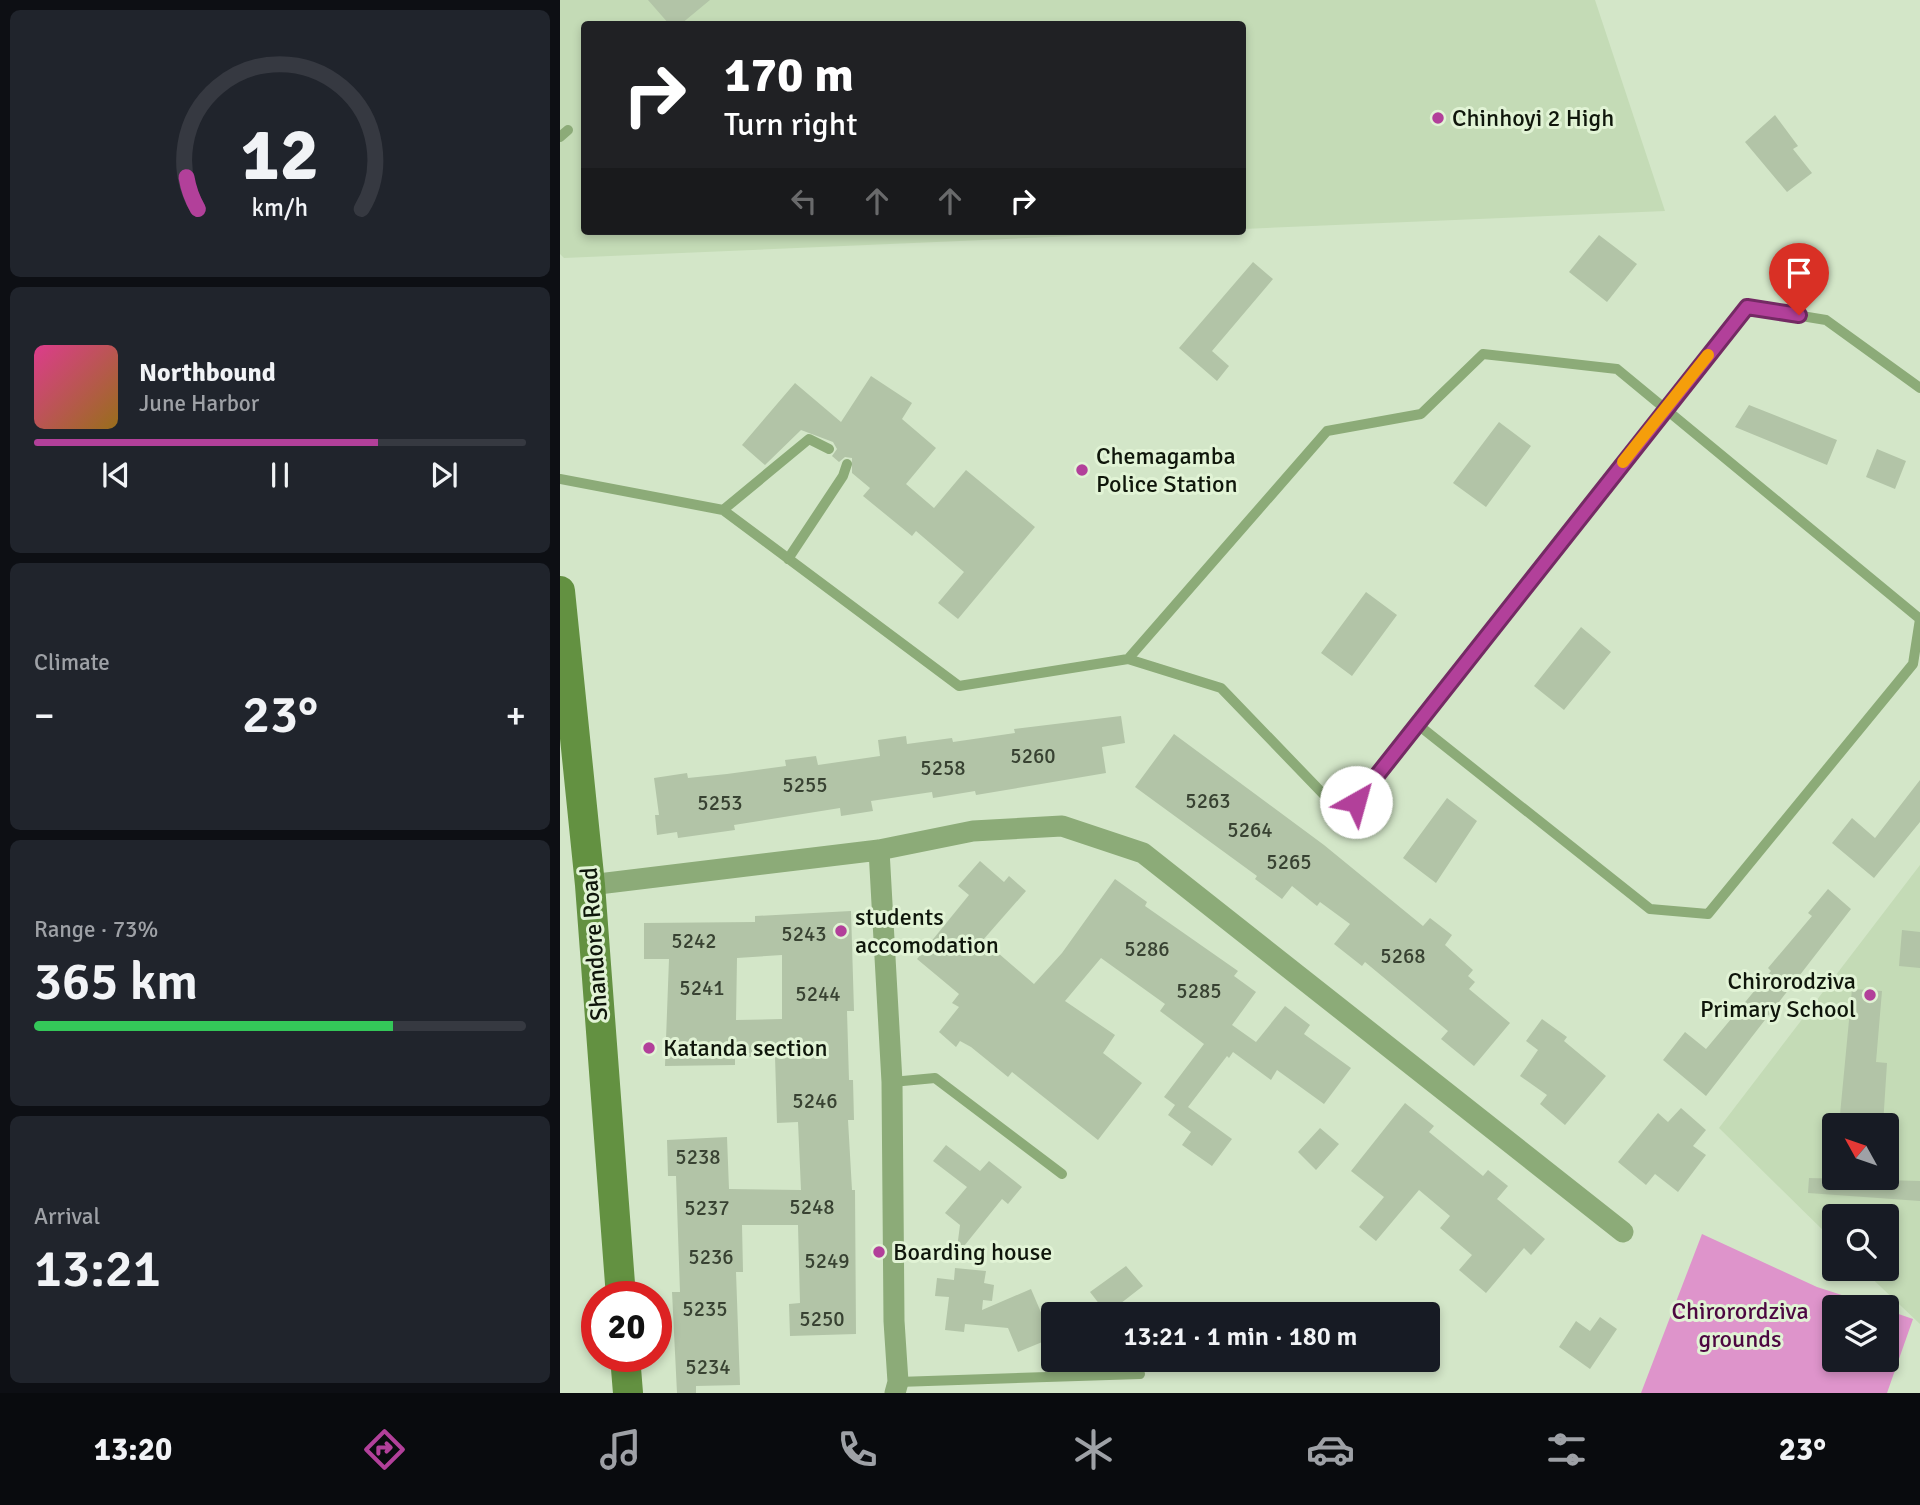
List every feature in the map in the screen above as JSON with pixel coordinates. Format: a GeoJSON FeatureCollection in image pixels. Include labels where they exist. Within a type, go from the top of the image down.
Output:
{"type":"FeatureCollection","features":[{"type":"Feature","properties":{"kind":"street","name":"Shandore Road"},"geometry":{"type":"LineString","coordinates":[[560,591],[590,885],[620,1281]]}},
{"type":"Feature","properties":{"kind":"street"},"geometry":{"type":"LineString","coordinates":[[590,885],[879,850],[973,831],[1062,826],[1143,853],[1623,1232]]}},
{"type":"Feature","properties":{"kind":"street"},"geometry":{"type":"LineString","coordinates":[[879,850],[892,1082],[897,1387]]}},
{"type":"Feature","properties":{"kind":"street"},"geometry":{"type":"LineString","coordinates":[[626,1372],[628,1393]]}},
{"type":"Feature","properties":{"kind":"lane"},"geometry":{"type":"LineString","coordinates":[[560,479],[723,510],[959,686],[1128,659],[1221,688],[1329,800],[1356,802],[1747,307],[1826,320],[1920,388]]}},
{"type":"Feature","properties":{"kind":"lane"},"geometry":{"type":"LineString","coordinates":[[1128,659],[1327,431],[1421,414],[1483,354],[1617,369],[1920,619],[1913,664],[1708,914],[1650,909],[1417,724]]}},
{"type":"Feature","properties":{"kind":"lane"},"geometry":{"type":"LineString","coordinates":[[723,510],[809,439],[829,449]]}},
{"type":"Feature","properties":{"kind":"lane"},"geometry":{"type":"LineString","coordinates":[[788,559],[843,476],[847,464]]}},
{"type":"Feature","properties":{"kind":"lane"},"geometry":{"type":"LineString","coordinates":[[892,1082],[935,1078],[1062,1174]]}},
{"type":"Feature","properties":{"kind":"lane"},"geometry":{"type":"LineString","coordinates":[[897,1387],[1140,1374]]}},
{"type":"Feature","properties":{"kind":"shaded area","name":"Chinhoyi 2 High"},"geometry":{"type":"Polygon","coordinates":[[[560,0],[1595,0],[1665,211],[1246,229],[1246,21],[581,21],[581,235],[1098,235],[564,258],[560,254],[560,0]]]}},
{"type":"Feature","properties":{"kind":"shaded area","name":"Chirorodziva Primary School"},"geometry":{"type":"Polygon","coordinates":[[[1920,865],[1920,1324],[1899,1304],[1899,1295],[1889,1295],[1875,1281],[1899,1281],[1899,1204],[1822,1204],[1822,1229],[1719,1128],[1920,865]]]}},
{"type":"Feature","properties":{"kind":"green space","name":"Chirorordziva grounds"},"geometry":{"type":"Polygon","coordinates":[[[1702,1234],[1817,1287],[1842,1295],[1822,1295],[1822,1372],[1894,1372],[1887,1393],[1641,1393],[1702,1234]]]}},
{"type":"Feature","properties":{"kind":"green space","name":"Chirorordziva grounds"},"geometry":{"type":"Polygon","coordinates":[[[1899,1314],[1913,1319],[1899,1359],[1899,1314]]]}},
{"type":"Feature","properties":{"kind":"building"},"geometry":{"type":"Polygon","coordinates":[[[648,0],[710,0],[685,21],[666,21],[648,0]]]}},
{"type":"Feature","properties":{"kind":"building"},"geometry":{"type":"Polygon","coordinates":[[[1775,115],[1798,146],[1793,149],[1812,173],[1787,192],[1745,142],[1775,115]]]}},
{"type":"Feature","properties":{"kind":"building"},"geometry":{"type":"Polygon","coordinates":[[[1599,235],[1637,264],[1607,302],[1569,272],[1599,235]]]}},
{"type":"Feature","properties":{"kind":"building"},"geometry":{"type":"Polygon","coordinates":[[[1253,262],[1273,279],[1212,351],[1229,366],[1217,381],[1179,348],[1253,262]]]}},
{"type":"Feature","properties":{"kind":"building"},"geometry":{"type":"Polygon","coordinates":[[[871,376],[912,403],[902,419],[936,448],[906,484],[934,508],[966,470],[1035,527],[958,619],[938,603],[964,572],[916,531],[912,536],[863,496],[870,488],[852,473],[852,458],[845,457],[839,462],[832,456],[837,449],[833,442],[801,430],[765,465],[742,445],[795,383],[841,422],[871,376]]]}},
{"type":"Feature","properties":{"kind":"building"},"geometry":{"type":"Polygon","coordinates":[[[1749,405],[1837,440],[1827,465],[1735,427],[1749,405]]]}},
{"type":"Feature","properties":{"kind":"building"},"geometry":{"type":"Polygon","coordinates":[[[1499,422],[1531,446],[1486,507],[1453,483],[1499,422]]]}},
{"type":"Feature","properties":{"kind":"building"},"geometry":{"type":"Polygon","coordinates":[[[1877,449],[1906,461],[1895,489],[1866,477],[1877,449]]]}},
{"type":"Feature","properties":{"kind":"building"},"geometry":{"type":"Polygon","coordinates":[[[1366,592],[1397,615],[1352,676],[1321,653],[1366,592]]]}},
{"type":"Feature","properties":{"kind":"building"},"geometry":{"type":"Polygon","coordinates":[[[1581,627],[1611,652],[1564,710],[1534,686],[1581,627]]]}},
{"type":"Feature","properties":{"kind":"building"},"geometry":{"type":"Polygon","coordinates":[[[1121,716],[1125,743],[1102,747],[1106,773],[976,795],[975,791],[933,798],[932,792],[871,801],[873,811],[841,816],[840,808],[734,825],[735,830],[678,838],[677,832],[657,835],[655,815],[659,815],[654,778],[687,773],[688,778],[786,766],[785,760],[816,756],[818,765],[880,756],[878,740],[906,736],[907,744],[952,738],[953,742],[1015,733],[1014,729],[1121,716]]]}},
{"type":"Feature","properties":{"kind":"building"},"geometry":{"type":"Polygon","coordinates":[[[1174,734],[1324,845],[1423,926],[1430,918],[1452,935],[1445,945],[1473,970],[1468,976],[1475,982],[1469,989],[1510,1023],[1474,1066],[1441,1039],[1448,1031],[1365,962],[1362,966],[1334,944],[1350,924],[1320,902],[1317,906],[1292,886],[1282,899],[1255,879],[1257,876],[1135,787],[1174,734]]]}},
{"type":"Feature","properties":{"kind":"building"},"geometry":{"type":"Polygon","coordinates":[[[1920,780],[1920,822],[1874,878],[1832,843],[1852,818],[1875,838],[1920,780]]]}},
{"type":"Feature","properties":{"kind":"building"},"geometry":{"type":"Polygon","coordinates":[[[1447,798],[1477,821],[1436,883],[1403,858],[1447,798]]]}},
{"type":"Feature","properties":{"kind":"building"},"geometry":{"type":"Polygon","coordinates":[[[980,861],[1004,882],[1009,876],[1026,891],[983,940],[1034,984],[1062,953],[1115,879],[1147,902],[1145,906],[1238,971],[1234,976],[1256,992],[1232,1025],[1256,1042],[1285,1006],[1310,1025],[1304,1034],[1351,1068],[1324,1104],[1277,1070],[1271,1080],[1233,1052],[1229,1058],[1227,1056],[1188,1107],[1232,1139],[1212,1166],[1182,1145],[1191,1132],[1168,1115],[1175,1105],[1164,1097],[1204,1044],[1160,1011],[1165,1004],[1101,958],[1065,1001],[1115,1035],[1103,1053],[1142,1083],[1098,1140],[1012,1072],[1008,1077],[971,1047],[960,1041],[956,1047],[939,1032],[959,1007],[952,1003],[959,994],[917,959],[969,895],[958,886],[980,861]]]}},
{"type":"Feature","properties":{"kind":"building"},"geometry":{"type":"Polygon","coordinates":[[[1828,889],[1851,909],[1706,1096],[1663,1060],[1685,1032],[1706,1049],[1771,971],[1768,968],[1812,916],[1808,913],[1828,889]]]}},
{"type":"Feature","properties":{"kind":"building"},"geometry":{"type":"Polygon","coordinates":[[[851,911],[854,1011],[847,1011],[849,1080],[853,1080],[854,1120],[848,1120],[852,1190],[855,1190],[856,1334],[790,1336],[789,1304],[800,1303],[798,1225],[742,1225],[743,1272],[736,1272],[740,1385],[696,1386],[696,1393],[677,1393],[672,1292],[680,1292],[676,1176],[668,1176],[667,1140],[727,1137],[729,1189],[801,1190],[798,1122],[777,1123],[775,1056],[735,1057],[735,1065],[665,1066],[669,959],[644,959],[644,923],[755,922],[755,916],[851,911]],[[782,955],[737,958],[736,1020],[782,1019],[782,955]]]}},
{"type":"Feature","properties":{"kind":"building"},"geometry":{"type":"Polygon","coordinates":[[[1902,930],[1920,932],[1920,968],[1899,966],[1902,930]]]}},
{"type":"Feature","properties":{"kind":"building"},"geometry":{"type":"Polygon","coordinates":[[[1852,989],[1882,991],[1876,1062],[1887,1063],[1884,1113],[1840,1113],[1852,989]]]}},
{"type":"Feature","properties":{"kind":"building"},"geometry":{"type":"Polygon","coordinates":[[[1542,1019],[1567,1037],[1564,1041],[1606,1076],[1565,1125],[1540,1104],[1547,1095],[1520,1076],[1538,1050],[1526,1041],[1542,1019]]]}},
{"type":"Feature","properties":{"kind":"building"},"geometry":{"type":"Polygon","coordinates":[[[1405,1103],[1434,1126],[1429,1132],[1483,1176],[1488,1170],[1508,1186],[1497,1199],[1545,1239],[1531,1255],[1524,1248],[1486,1293],[1459,1270],[1472,1255],[1440,1228],[1450,1216],[1419,1190],[1376,1241],[1359,1227],[1384,1197],[1351,1171],[1405,1103]]]}},
{"type":"Feature","properties":{"kind":"building"},"geometry":{"type":"Polygon","coordinates":[[[1681,1108],[1706,1130],[1693,1146],[1706,1155],[1678,1192],[1655,1174],[1646,1185],[1618,1162],[1658,1113],[1668,1122],[1681,1108]]]}},
{"type":"Feature","properties":{"kind":"building"},"geometry":{"type":"Polygon","coordinates":[[[1320,1128],[1339,1144],[1316,1170],[1298,1152],[1320,1128]]]}},
{"type":"Feature","properties":{"kind":"building"},"geometry":{"type":"Polygon","coordinates":[[[946,1145],[980,1171],[989,1161],[1022,1187],[1008,1204],[1002,1199],[956,1256],[960,1225],[945,1213],[967,1187],[933,1161],[946,1145]]]}},
{"type":"Feature","properties":{"kind":"building"},"geometry":{"type":"Polygon","coordinates":[[[1809,1178],[1822,1178],[1822,1190],[1899,1190],[1899,1180],[1920,1181],[1920,1201],[1808,1193],[1809,1178]]]}},
{"type":"Feature","properties":{"kind":"building"},"geometry":{"type":"Polygon","coordinates":[[[1126,1266],[1143,1286],[1122,1302],[1098,1302],[1090,1292],[1126,1266]]]}},
{"type":"Feature","properties":{"kind":"building"},"geometry":{"type":"Polygon","coordinates":[[[955,1268],[986,1271],[984,1283],[994,1285],[992,1301],[983,1300],[982,1310],[1031,1289],[1041,1312],[1041,1343],[1018,1352],[1008,1328],[965,1324],[964,1332],[945,1330],[949,1297],[935,1296],[937,1278],[954,1280],[955,1268]]]}},
{"type":"Feature","properties":{"kind":"building"},"geometry":{"type":"Polygon","coordinates":[[[1600,1317],[1617,1329],[1590,1369],[1559,1347],[1576,1321],[1590,1331],[1600,1317]]]}},
{"type":"Feature","properties":{"kind":"slow traffic"},"geometry":{"type":"LineString","coordinates":[[1623,462],[1708,355]]}},
{"type":"Feature","properties":{"kind":"place","name":"Chinhoyi 2 High"},"geometry":{"type":"Point","coordinates":[1438,118]}},
{"type":"Feature","properties":{"kind":"place","name":"Chemagamba Police Station"},"geometry":{"type":"Point","coordinates":[1082,470]}},
{"type":"Feature","properties":{"kind":"place","name":"students accomodation"},"geometry":{"type":"Point","coordinates":[841,931]}},
{"type":"Feature","properties":{"kind":"place","name":"Chirorodziva Primary School"},"geometry":{"type":"Point","coordinates":[1870,995]}},
{"type":"Feature","properties":{"kind":"place","name":"Katanda section"},"geometry":{"type":"Point","coordinates":[649,1048]}},
{"type":"Feature","properties":{"kind":"place","name":"Boarding house"},"geometry":{"type":"Point","coordinates":[879,1252]}},
{"type":"Feature","properties":{"kind":"route"},"geometry":{"type":"LineString","coordinates":[[1356,802],[1747,307],[1799,315]]}}]}
